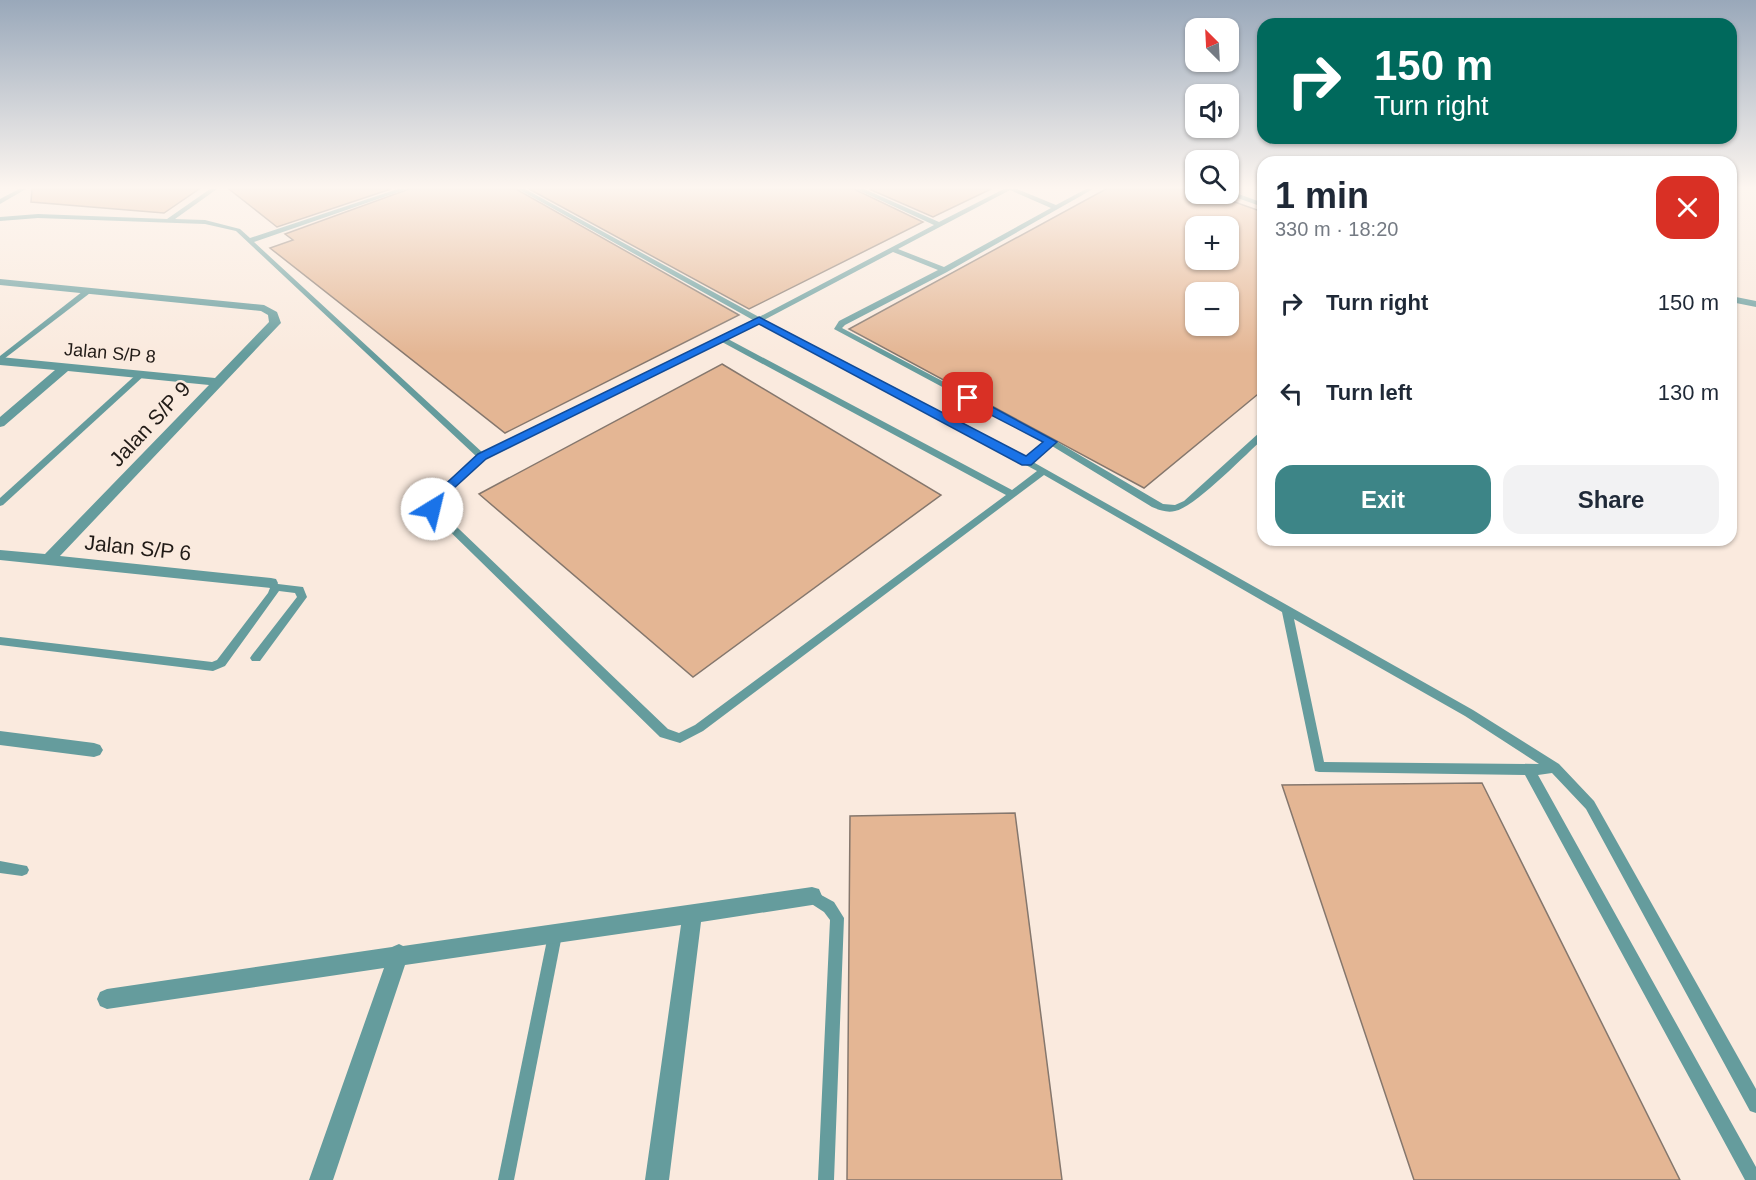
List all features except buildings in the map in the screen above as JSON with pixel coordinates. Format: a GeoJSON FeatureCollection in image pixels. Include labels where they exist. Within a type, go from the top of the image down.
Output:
{"type":"FeatureCollection","features":[{"type":"Feature","properties":{"kind":"street"},"geometry":{"type":"LineString","coordinates":[[0,282],[90,290]]}},
{"type":"Feature","properties":{"kind":"street","name":"Jalan S/P 9"},"geometry":{"type":"LineString","coordinates":[[48,560],[275,323],[273,314],[264,308],[90,290]]}},
{"type":"Feature","properties":{"kind":"street"},"geometry":{"type":"LineString","coordinates":[[1737,300],[1756,304]]}},
{"type":"Feature","properties":{"kind":"street","name":"Jalan S/P 8"},"geometry":{"type":"LineString","coordinates":[[0,360],[217,381]]}},
{"type":"Feature","properties":{"kind":"street"},"geometry":{"type":"LineString","coordinates":[[0,423],[66,367]]}},
{"type":"Feature","properties":{"kind":"street","name":"Jalan S/P 6"},"geometry":{"type":"LineString","coordinates":[[3,557],[273,585]]}},
{"type":"Feature","properties":{"kind":"street"},"geometry":{"type":"LineString","coordinates":[[0,738],[94,750]]}},
{"type":"Feature","properties":{"kind":"street"},"geometry":{"type":"LineString","coordinates":[[107,999],[399,954],[555,935],[812,896]]}},
{"type":"Feature","properties":{"kind":"street"},"geometry":{"type":"LineString","coordinates":[[657,1180],[692,914]]}},
{"type":"Feature","properties":{"kind":"street"},"geometry":{"type":"LineString","coordinates":[[321,1180],[399,954]]}},
{"type":"Feature","properties":{"kind":"lane"},"geometry":{"type":"LineString","coordinates":[[252,244],[482,457]]}},
{"type":"Feature","properties":{"kind":"lane"},"geometry":{"type":"LineString","coordinates":[[621,244],[1044,471],[1469,713],[1555,768],[1590,805],[1756,1105]]}},
{"type":"Feature","properties":{"kind":"lane"},"geometry":{"type":"LineString","coordinates":[[905,244],[722,339],[482,457],[431,503],[432,509],[664,733],[680,738],[699,728],[1044,471]]}},
{"type":"Feature","properties":{"kind":"lane"},"geometry":{"type":"LineString","coordinates":[[991,244],[842,323],[838,329],[1051,442],[1155,505],[1166,509],[1178,509],[1257,439]]}},
{"type":"Feature","properties":{"kind":"lane"},"geometry":{"type":"LineString","coordinates":[[894,250],[944,270]]}},
{"type":"Feature","properties":{"kind":"lane"},"geometry":{"type":"LineString","coordinates":[[0,360],[90,290]]}},
{"type":"Feature","properties":{"kind":"lane"},"geometry":{"type":"LineString","coordinates":[[722,339],[1012,494]]}},
{"type":"Feature","properties":{"kind":"lane"},"geometry":{"type":"LineString","coordinates":[[0,503],[142,374]]}},
{"type":"Feature","properties":{"kind":"lane"},"geometry":{"type":"LineString","coordinates":[[1027,462],[1051,442]]}},
{"type":"Feature","properties":{"kind":"lane"},"geometry":{"type":"LineString","coordinates":[[0,641],[213,667],[221,663],[273,594],[273,585],[299,590],[302,597],[256,658]]}},
{"type":"Feature","properties":{"kind":"lane"},"geometry":{"type":"LineString","coordinates":[[1287,609],[1319,768],[1529,770],[1555,768]]}},
{"type":"Feature","properties":{"kind":"lane"},"geometry":{"type":"LineString","coordinates":[[1529,770],[1754,1180]]}},
{"type":"Feature","properties":{"kind":"lane"},"geometry":{"type":"LineString","coordinates":[[0,867],[22,870]]}},
{"type":"Feature","properties":{"kind":"lane"},"geometry":{"type":"LineString","coordinates":[[812,896],[829,907],[837,918],[826,1180]]}},
{"type":"Feature","properties":{"kind":"lane"},"geometry":{"type":"LineString","coordinates":[[506,1180],[555,935]]}},
{"type":"Feature","properties":{"kind":"route"},"geometry":{"type":"LineString","coordinates":[[432,509],[431,503],[482,457],[759,320],[1027,462],[1051,442],[968,398]]}}]}
